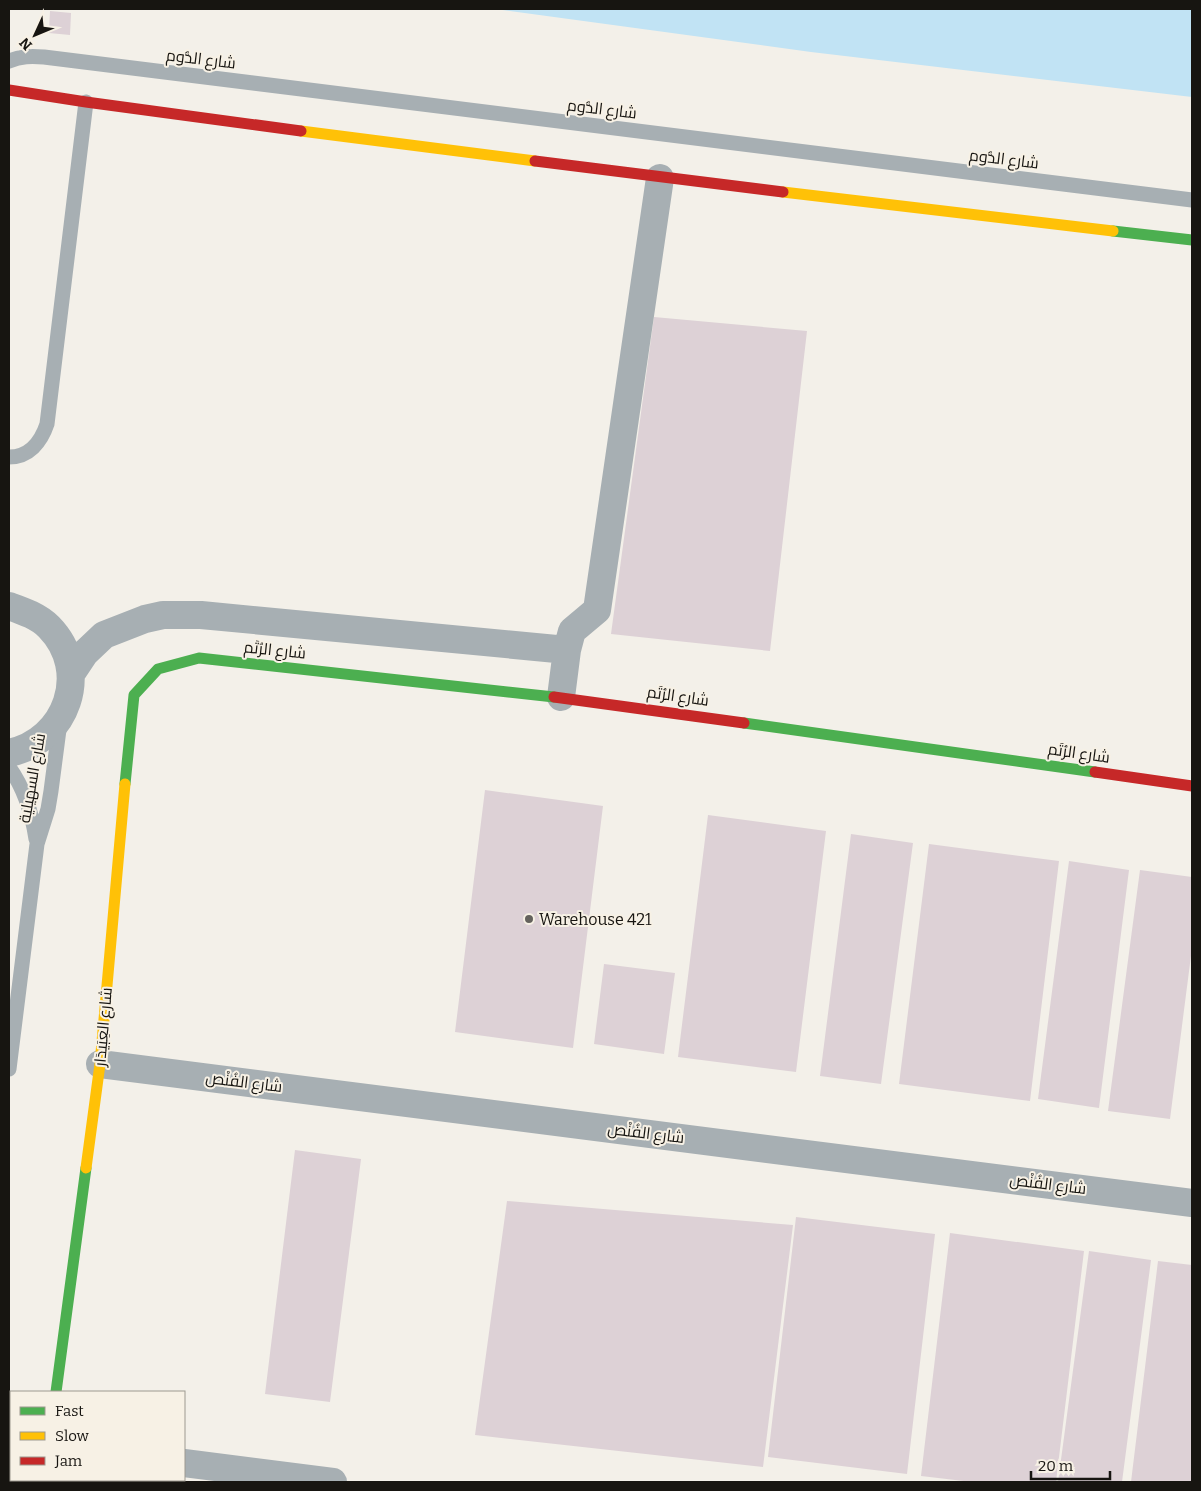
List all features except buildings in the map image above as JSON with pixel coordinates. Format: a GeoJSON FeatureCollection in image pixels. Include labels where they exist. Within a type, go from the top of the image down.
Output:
{"type":"FeatureCollection","features":[{"type":"Feature","properties":{"kind":"street"},"geometry":{"type":"LineString","coordinates":[[9,90],[86,102],[660,178],[1192,240]]}},
{"type":"Feature","properties":{"kind":"street"},"geometry":{"type":"LineString","coordinates":[[561,697],[567,650],[572,630],[597,610],[660,178]]}},
{"type":"Feature","properties":{"kind":"street"},"geometry":{"type":"LineString","coordinates":[[9,606],[30,613],[49,626],[60,640],[71,674],[67,704],[60,718],[47,734],[30,746],[9,753]]}},
{"type":"Feature","properties":{"kind":"street"},"geometry":{"type":"LineString","coordinates":[[71,674],[85,652],[104,636],[145,619],[163,615],[182,614],[567,650]]}},
{"type":"Feature","properties":{"kind":"street"},"geometry":{"type":"LineString","coordinates":[[49,626],[76,633],[104,636]]}},
{"type":"Feature","properties":{"kind":"street","name":"شارع الرُتَم"},"geometry":{"type":"LineString","coordinates":[[158,669],[199,658],[561,697],[1192,786]]}},
{"type":"Feature","properties":{"kind":"street","name":"شارع العِبَيدَار"},"geometry":{"type":"LineString","coordinates":[[56,1391],[100,1064],[134,695],[158,669]]}},
{"type":"Feature","properties":{"kind":"street","name":"شارع الفُنْص"},"geometry":{"type":"LineString","coordinates":[[100,1064],[1192,1203]]}},
{"type":"Feature","properties":{"kind":"street"},"geometry":{"type":"LineString","coordinates":[[185,1463],[334,1482]]}},
{"type":"Feature","properties":{"kind":"lane","name":"شارع الدُّوم"},"geometry":{"type":"LineString","coordinates":[[9,60],[31,56],[1192,200]]}},
{"type":"Feature","properties":{"kind":"lane"},"geometry":{"type":"LineString","coordinates":[[9,457],[32,450],[39,442],[47,424],[86,102]]}},
{"type":"Feature","properties":{"kind":"lane","name":"شارع السهيلية"},"geometry":{"type":"LineString","coordinates":[[9,1069],[37,844],[48,809],[60,718]]}},
{"type":"Feature","properties":{"kind":"lane","name":"شارع السهيلية"},"geometry":{"type":"LineString","coordinates":[[9,767],[25,796],[33,819],[37,844]]}},
{"type":"Feature","properties":{"kind":"water"},"geometry":{"type":"Polygon","coordinates":[[[495,9],[1192,9],[1192,97],[811,52],[495,9]]]}},
{"type":"Feature","properties":{"kind":"traffic: fast"},"geometry":{"type":"LineString","coordinates":[[1113,231],[1192,240]]}},
{"type":"Feature","properties":{"kind":"traffic: fast"},"geometry":{"type":"LineString","coordinates":[[125,784],[134,695],[158,669],[199,658],[554,697]]}},
{"type":"Feature","properties":{"kind":"traffic: fast"},"geometry":{"type":"LineString","coordinates":[[744,723],[1095,772]]}},
{"type":"Feature","properties":{"kind":"traffic: fast"},"geometry":{"type":"LineString","coordinates":[[56,1391],[86,1168]]}},
{"type":"Feature","properties":{"kind":"traffic: slow"},"geometry":{"type":"LineString","coordinates":[[301,131],[535,161]]}},
{"type":"Feature","properties":{"kind":"traffic: slow"},"geometry":{"type":"LineString","coordinates":[[783,192],[1113,231]]}},
{"type":"Feature","properties":{"kind":"traffic: slow"},"geometry":{"type":"LineString","coordinates":[[86,1168],[100,1064],[125,784]]}},
{"type":"Feature","properties":{"kind":"traffic: jam"},"geometry":{"type":"LineString","coordinates":[[9,90],[301,131]]}},
{"type":"Feature","properties":{"kind":"traffic: jam"},"geometry":{"type":"LineString","coordinates":[[535,161],[783,192]]}},
{"type":"Feature","properties":{"kind":"traffic: jam"},"geometry":{"type":"LineString","coordinates":[[554,697],[744,723]]}},
{"type":"Feature","properties":{"kind":"traffic: jam"},"geometry":{"type":"LineString","coordinates":[[1095,772],[1192,786]]}},
{"type":"Feature","properties":{"kind":"place","name":"Warehouse 421"},"geometry":{"type":"Point","coordinates":[529,919]}}]}
